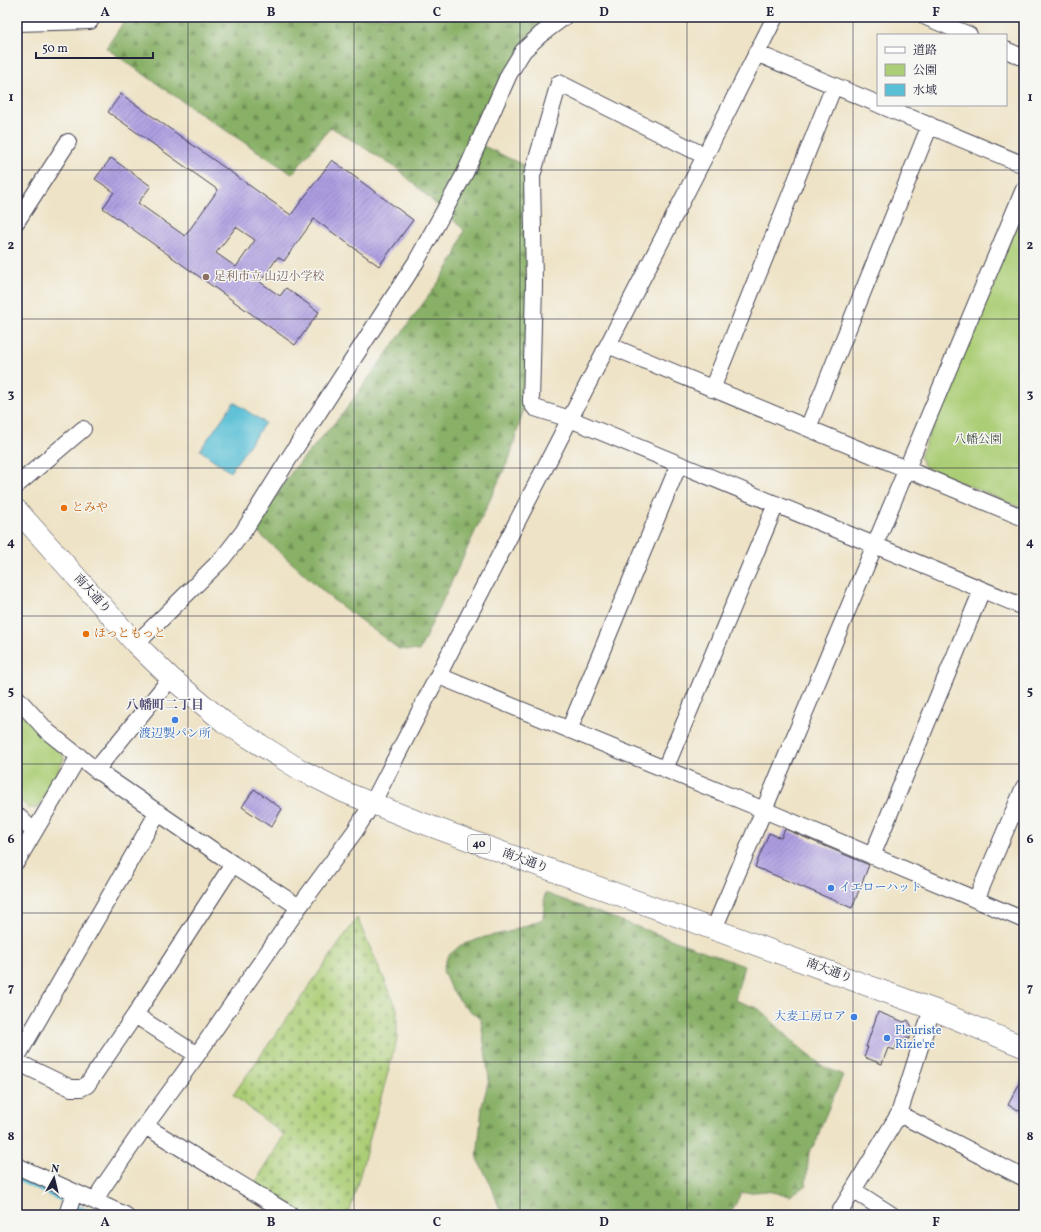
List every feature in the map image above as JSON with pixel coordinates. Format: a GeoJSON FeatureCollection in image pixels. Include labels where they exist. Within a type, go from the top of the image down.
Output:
{"type":"FeatureCollection","features":[{"type":"Feature","properties":{"kind":"main road","name":"南大通り"},"geometry":{"type":"LineString","coordinates":[[17,510],[136,644],[171,678],[224,722],[299,769],[344,792],[372,804],[932,1009],[1024,1047]]}},
{"type":"Feature","properties":{"kind":"street"},"geometry":{"type":"LineString","coordinates":[[17,23],[90,22],[92,17]]}},
{"type":"Feature","properties":{"kind":"street"},"geometry":{"type":"LineString","coordinates":[[136,644],[222,559],[243,532],[416,262],[465,173],[509,74],[523,51],[540,35],[564,17]]}},
{"type":"Feature","properties":{"kind":"street"},"geometry":{"type":"LineString","coordinates":[[96,1202],[101,1190],[145,1126],[197,1055],[299,907],[355,832],[372,804],[439,676],[775,17]]}},
{"type":"Feature","properties":{"kind":"street"},"geometry":{"type":"LineString","coordinates":[[926,17],[967,34]]}},
{"type":"Feature","properties":{"kind":"street"},"geometry":{"type":"LineString","coordinates":[[1007,50],[1024,58]]}},
{"type":"Feature","properties":{"kind":"street"},"geometry":{"type":"LineString","coordinates":[[756,53],[877,103]]}},
{"type":"Feature","properties":{"kind":"street"},"geometry":{"type":"LineString","coordinates":[[705,156],[560,83],[532,176],[534,284],[530,402],[535,408],[570,419],[1024,607]]}},
{"type":"Feature","properties":{"kind":"street"},"geometry":{"type":"LineString","coordinates":[[712,388],[834,86]]}},
{"type":"Feature","properties":{"kind":"street"},"geometry":{"type":"LineString","coordinates":[[884,106],[1024,165]]}},
{"type":"Feature","properties":{"kind":"street"},"geometry":{"type":"LineString","coordinates":[[808,428],[930,125]]}},
{"type":"Feature","properties":{"kind":"street"},"geometry":{"type":"LineString","coordinates":[[17,221],[68,142]]}},
{"type":"Feature","properties":{"kind":"street"},"geometry":{"type":"LineString","coordinates":[[714,929],[1024,189]]}},
{"type":"Feature","properties":{"kind":"street"},"geometry":{"type":"LineString","coordinates":[[608,345],[1024,518]]}},
{"type":"Feature","properties":{"kind":"street"},"geometry":{"type":"LineString","coordinates":[[17,485],[78,433]]}},
{"type":"Feature","properties":{"kind":"street"},"geometry":{"type":"LineString","coordinates":[[569,730],[679,464]]}},
{"type":"Feature","properties":{"kind":"street"},"geometry":{"type":"LineString","coordinates":[[665,769],[776,504]]}},
{"type":"Feature","properties":{"kind":"street"},"geometry":{"type":"LineString","coordinates":[[872,856],[982,590]]}},
{"type":"Feature","properties":{"kind":"street"},"geometry":{"type":"LineString","coordinates":[[439,676],[764,810],[1024,920]]}},
{"type":"Feature","properties":{"kind":"street"},"geometry":{"type":"LineString","coordinates":[[96,770],[171,678]]}},
{"type":"Feature","properties":{"kind":"street"},"geometry":{"type":"LineString","coordinates":[[17,698],[48,732],[96,770],[233,864],[299,907]]}},
{"type":"Feature","properties":{"kind":"street"},"geometry":{"type":"LineString","coordinates":[[17,862],[79,756]]}},
{"type":"Feature","properties":{"kind":"street"},"geometry":{"type":"LineString","coordinates":[[976,900],[1024,788]]}},
{"type":"Feature","properties":{"kind":"street"},"geometry":{"type":"LineString","coordinates":[[17,1057],[158,812]]}},
{"type":"Feature","properties":{"kind":"street"},"geometry":{"type":"LineString","coordinates":[[17,815],[34,832]]}},
{"type":"Feature","properties":{"kind":"street"},"geometry":{"type":"LineString","coordinates":[[17,1062],[71,1088],[81,1088],[87,1085],[135,1015],[233,864]]}},
{"type":"Feature","properties":{"kind":"street"},"geometry":{"type":"LineString","coordinates":[[838,1215],[899,1114],[932,1009]]}},
{"type":"Feature","properties":{"kind":"street"},"geometry":{"type":"LineString","coordinates":[[135,1015],[197,1055]]}},
{"type":"Feature","properties":{"kind":"street"},"geometry":{"type":"LineString","coordinates":[[899,1114],[1024,1178]]}},
{"type":"Feature","properties":{"kind":"street"},"geometry":{"type":"LineString","coordinates":[[145,1126],[291,1215]]}},
{"type":"Feature","properties":{"kind":"street"},"geometry":{"type":"LineString","coordinates":[[17,1166],[70,1204],[96,1202],[125,1215]]}},
{"type":"Feature","properties":{"kind":"street"},"geometry":{"type":"LineString","coordinates":[[853,1190],[892,1215]]}},
{"type":"Feature","properties":{"kind":"green space"},"geometry":{"type":"Polygon","coordinates":[[[127,17],[548,17],[527,37],[471,140],[523,165],[527,230],[528,381],[524,407],[510,457],[419,651],[399,649],[332,599],[254,529],[293,470],[344,412],[438,283],[456,254],[464,230],[398,169],[331,127],[292,174],[195,110],[106,48],[127,17]]]}},
{"type":"Feature","properties":{"kind":"green space","name":"八幡公園"},"geometry":{"type":"Polygon","coordinates":[[[1024,208],[1024,509],[925,467],[920,457],[1024,208]]]}},
{"type":"Feature","properties":{"kind":"green space"},"geometry":{"type":"Polygon","coordinates":[[[17,710],[61,751],[64,759],[38,808],[28,808],[17,797],[17,710]]]}},
{"type":"Feature","properties":{"kind":"green space"},"geometry":{"type":"Polygon","coordinates":[[[545,893],[744,966],[735,1000],[759,1009],[798,1046],[824,1067],[843,1075],[821,1126],[817,1140],[809,1152],[806,1185],[790,1196],[767,1191],[741,1193],[730,1215],[502,1215],[491,1185],[477,1159],[482,1106],[489,1079],[481,1020],[461,1003],[449,985],[443,971],[448,956],[461,945],[485,937],[508,932],[543,919],[545,893]]]}},
{"type":"Feature","properties":{"kind":"green space"},"geometry":{"type":"Polygon","coordinates":[[[357,918],[397,1008],[397,1039],[349,1215],[304,1215],[254,1185],[284,1135],[233,1095],[357,918]]]}},
{"type":"Feature","properties":{"kind":"water"},"geometry":{"type":"Polygon","coordinates":[[[234,402],[265,423],[230,472],[200,450],[234,402]]]}},
{"type":"Feature","properties":{"kind":"building"},"geometry":{"type":"Polygon","coordinates":[[[121,94],[291,215],[332,160],[413,220],[379,266],[314,219],[284,261],[278,257],[260,282],[280,296],[286,288],[319,312],[295,345],[103,208],[114,192],[95,179],[111,158],[151,186],[138,203],[185,236],[218,190],[108,112],[121,94]],[[236,227],[216,253],[236,267],[255,240],[236,227]]]}},
{"type":"Feature","properties":{"kind":"building"},"geometry":{"type":"Polygon","coordinates":[[[254,789],[282,809],[271,827],[242,807],[254,789]]]}},
{"type":"Feature","properties":{"kind":"building","name":"イエローハット"},"geometry":{"type":"Polygon","coordinates":[[[785,829],[869,865],[852,908],[755,867],[769,833],[781,838],[785,829]]]}},
{"type":"Feature","properties":{"kind":"building","name":"Fleuriste Rizie're"},"geometry":{"type":"Polygon","coordinates":[[[878,1012],[904,1022],[908,1020],[913,1029],[909,1039],[906,1038],[904,1041],[899,1039],[895,1050],[888,1048],[882,1064],[864,1057],[878,1012]]]}},
{"type":"Feature","properties":{"kind":"building"},"geometry":{"type":"Polygon","coordinates":[[[1024,1075],[1024,1113],[1008,1105],[1024,1075]]]}},
{"type":"Feature","properties":{"kind":"waterway"},"geometry":{"type":"LineString","coordinates":[[17,1179],[95,1215]]}},
{"type":"Feature","properties":{"kind":"place","name":"足利市立 山辺小学校"},"geometry":{"type":"Point","coordinates":[206,277]}},
{"type":"Feature","properties":{"kind":"place","name":"とみや"},"geometry":{"type":"Point","coordinates":[64,508]}},
{"type":"Feature","properties":{"kind":"place","name":"ほっともっと"},"geometry":{"type":"Point","coordinates":[86,634]}},
{"type":"Feature","properties":{"kind":"place","name":"渡辺製パン所"},"geometry":{"type":"Point","coordinates":[175,720]}},
{"type":"Feature","properties":{"kind":"place","name":"イエローハット"},"geometry":{"type":"Point","coordinates":[831,888]}},
{"type":"Feature","properties":{"kind":"place","name":"大麦工房ロア"},"geometry":{"type":"Point","coordinates":[854,1017]}},
{"type":"Feature","properties":{"kind":"place","name":"Fleuriste Rizie're"},"geometry":{"type":"Point","coordinates":[887,1038]}},
{"type":"Feature","properties":{"kind":"district","name":"八幡町二丁目"},"geometry":{"type":"Point","coordinates":[165,706]}}]}
